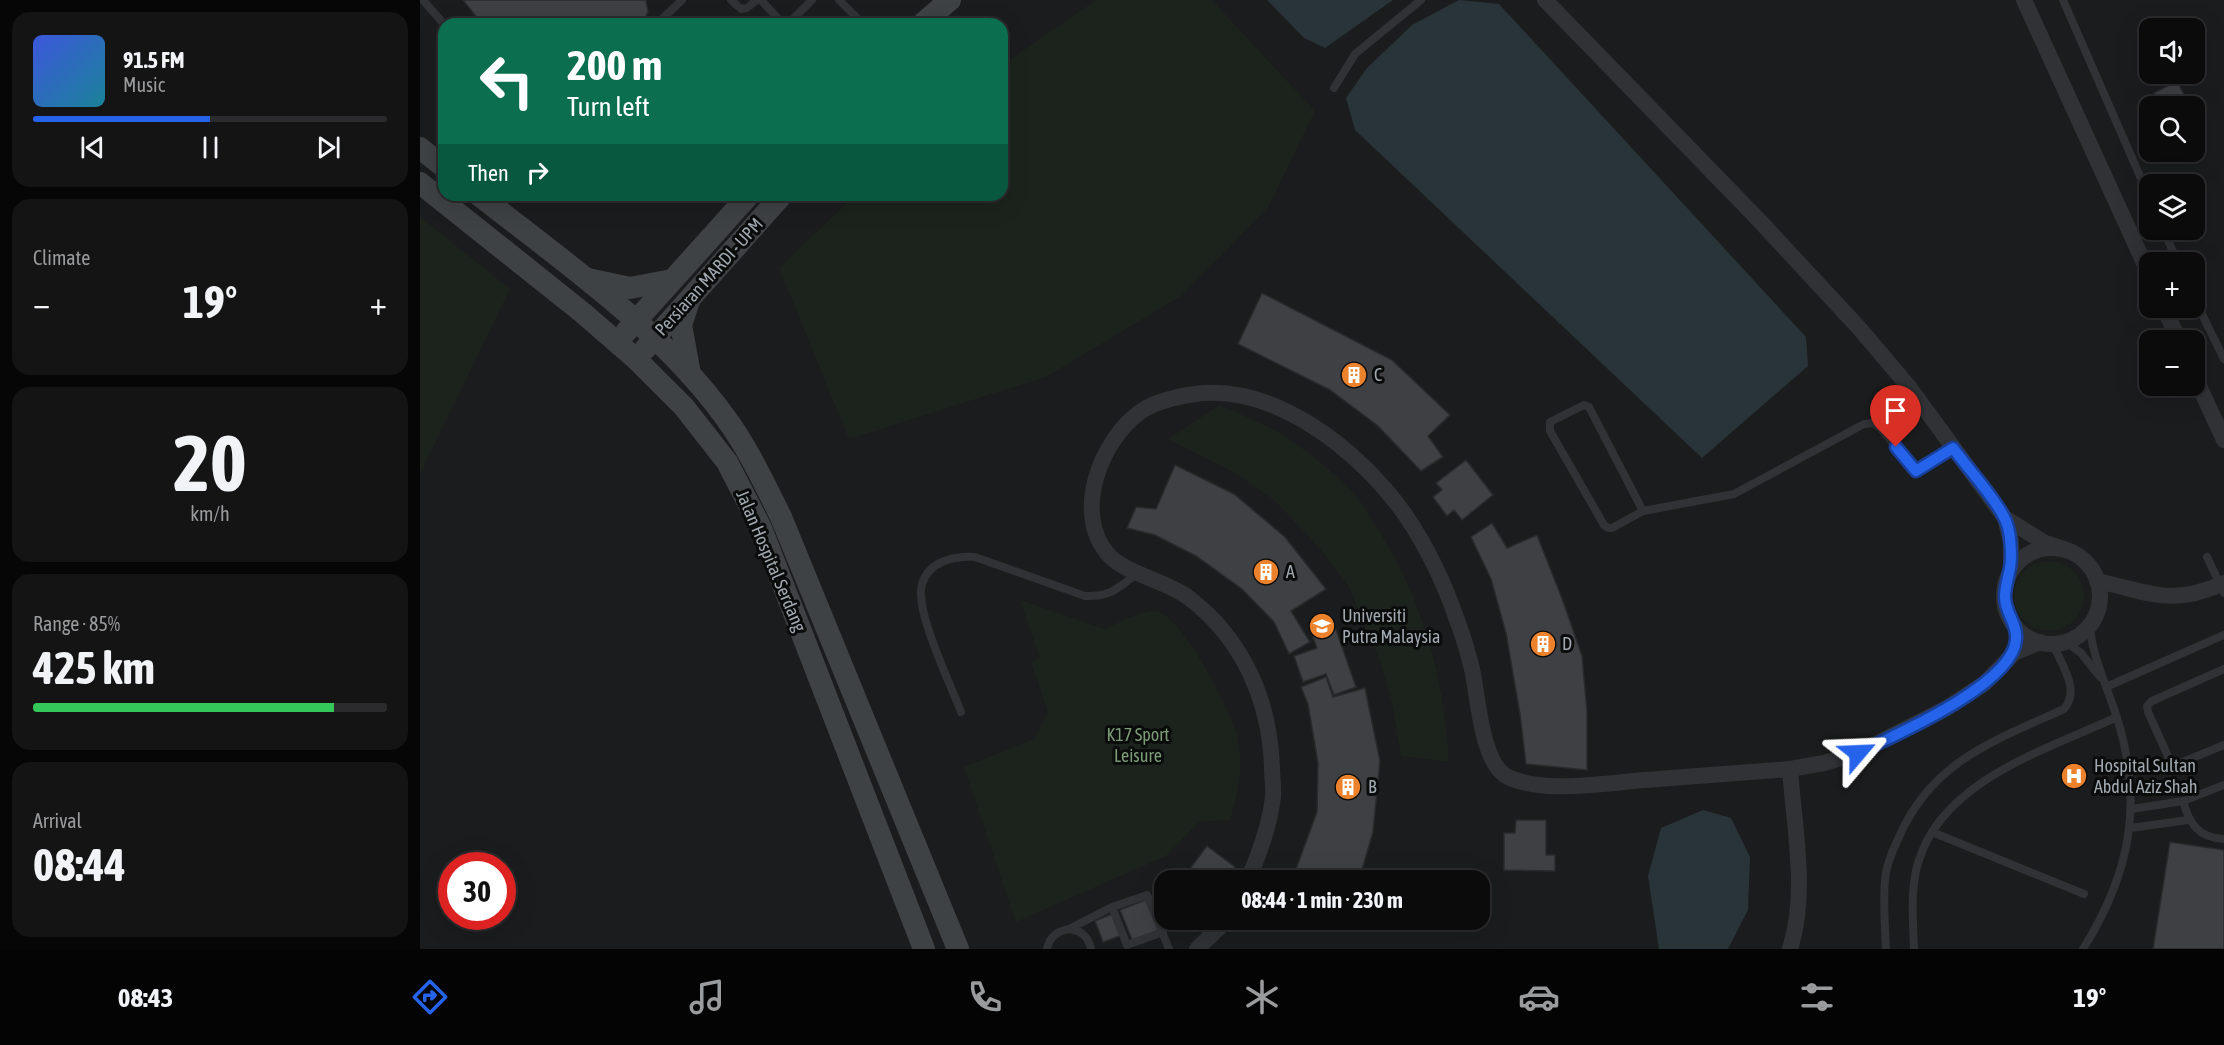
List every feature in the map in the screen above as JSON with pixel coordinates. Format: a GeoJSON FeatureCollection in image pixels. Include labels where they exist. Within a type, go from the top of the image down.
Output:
{"type":"FeatureCollection","features":[{"type":"Feature","properties":{"kind":"main road"},"geometry":{"type":"LineString","coordinates":[[929,18],[950,0]]}},
{"type":"Feature","properties":{"kind":"main road"},"geometry":{"type":"LineString","coordinates":[[420,148],[438,162]]}},
{"type":"Feature","properties":{"kind":"main road","name":"Jalan Hospital Serdang"},"geometry":{"type":"LineString","coordinates":[[420,183],[438,198]]}},
{"type":"Feature","properties":{"kind":"main road","name":"Jalan Hospital Serdang"},"geometry":{"type":"LineString","coordinates":[[442,201],[636,359],[707,433],[727,462],[760,528],[924,949]]}},
{"type":"Feature","properties":{"kind":"main road","name":"Jalan Hospital Serdang"},"geometry":{"type":"LineString","coordinates":[[487,201],[586,279],[654,338],[690,374],[731,426],[747,451],[781,517],[958,949]]}},
{"type":"Feature","properties":{"kind":"main road","name":"Persiaran MARDI - UPM"},"geometry":{"type":"LineString","coordinates":[[617,342],[744,201]]}},
{"type":"Feature","properties":{"kind":"main road","name":"Persiaran MARDI - UPM"},"geometry":{"type":"LineString","coordinates":[[636,359],[777,201]]}},
{"type":"Feature","properties":{"kind":"main road"},"geometry":{"type":"LineString","coordinates":[[586,279],[630,288],[672,280]]}},
{"type":"Feature","properties":{"kind":"main road"},"geometry":{"type":"LineString","coordinates":[[690,297],[681,325],[690,374]]}},
{"type":"Feature","properties":{"kind":"street"},"geometry":{"type":"LineString","coordinates":[[1252,870],[1273,798],[1272,745],[1255,683],[1242,655],[1225,630],[1187,596],[1109,557],[1096,538],[1092,520],[1096,476],[1122,428],[1142,411],[1162,400],[1218,392],[1250,398],[1280,408],[1315,428],[1349,452],[1406,516],[1434,567],[1456,617],[1472,667],[1491,758],[1504,775],[1523,781],[1546,784],[1582,784],[1790,769],[1824,764],[1858,753],[1938,713],[1985,683],[2014,653],[2078,636],[2090,626],[2097,612],[2099,588],[2084,561],[2064,549],[2045,543],[2005,518],[1909,387],[1860,329],[1756,217],[1545,0]]}},
{"type":"Feature","properties":{"kind":"street"},"geometry":{"type":"LineString","coordinates":[[2024,0],[2139,252]]}},
{"type":"Feature","properties":{"kind":"street"},"geometry":{"type":"LineString","coordinates":[[2204,396],[2224,440]]}},
{"type":"Feature","properties":{"kind":"street"},"geometry":{"type":"LineString","coordinates":[[2005,518],[2011,542],[2011,571]]}},
{"type":"Feature","properties":{"kind":"street"},"geometry":{"type":"LineString","coordinates":[[2053,642],[2028,637],[2016,627],[2008,614],[2005,600],[2006,585],[2011,571],[2020,560],[2033,551],[2048,548],[2064,549]]}},
{"type":"Feature","properties":{"kind":"street"},"geometry":{"type":"LineString","coordinates":[[2099,588],[2123,586],[2161,597],[2176,598],[2223,587]]}},
{"type":"Feature","properties":{"kind":"street"},"geometry":{"type":"LineString","coordinates":[[2014,653],[2016,627]]}},
{"type":"Feature","properties":{"kind":"street"},"geometry":{"type":"LineString","coordinates":[[1790,769],[1799,889],[1796,930],[1790,949]]}},
{"type":"Feature","properties":{"kind":"street"},"geometry":{"type":"LineString","coordinates":[[1197,949],[1217,930]]}},
{"type":"Feature","properties":{"kind":"lane"},"geometry":{"type":"LineString","coordinates":[[423,0],[439,18]]}},
{"type":"Feature","properties":{"kind":"lane"},"geometry":{"type":"LineString","coordinates":[[664,18],[682,0]]}},
{"type":"Feature","properties":{"kind":"lane"},"geometry":{"type":"LineString","coordinates":[[731,0],[741,9],[759,0],[777,18]]}},
{"type":"Feature","properties":{"kind":"lane"},"geometry":{"type":"LineString","coordinates":[[839,0],[857,18]]}},
{"type":"Feature","properties":{"kind":"lane"},"geometry":{"type":"LineString","coordinates":[[1334,88],[1355,54],[1421,0]]}},
{"type":"Feature","properties":{"kind":"lane"},"geometry":{"type":"LineString","coordinates":[[2063,0],[2139,174]]}},
{"type":"Feature","properties":{"kind":"lane"},"geometry":{"type":"LineString","coordinates":[[793,18],[808,2]]}},
{"type":"Feature","properties":{"kind":"lane"},"geometry":{"type":"LineString","coordinates":[[2204,318],[2224,359]]}},
{"type":"Feature","properties":{"kind":"lane"},"geometry":{"type":"LineString","coordinates":[[1643,511],[1589,407],[1578,407],[1551,422],[1550,431],[1604,525],[1608,528],[1643,511],[1734,494],[1864,424],[1873,423],[1880,428],[1916,471],[1953,448]]}},
{"type":"Feature","properties":{"kind":"lane"},"geometry":{"type":"LineString","coordinates":[[961,712],[922,605],[921,585],[929,572],[942,561],[958,556],[975,557],[1092,596],[1113,593],[1140,572]]}},
{"type":"Feature","properties":{"kind":"lane"},"geometry":{"type":"LineString","coordinates":[[2207,557],[2223,587]]}},
{"type":"Feature","properties":{"kind":"lane"},"geometry":{"type":"LineString","coordinates":[[2083,949],[2103,916],[2118,881],[2131,828],[2132,808],[2130,770],[2090,626]]}},
{"type":"Feature","properties":{"kind":"lane"},"geometry":{"type":"LineString","coordinates":[[2106,687],[2224,635]]}},
{"type":"Feature","properties":{"kind":"lane"},"geometry":{"type":"LineString","coordinates":[[2053,642],[2093,666],[2106,687]]}},
{"type":"Feature","properties":{"kind":"lane"},"geometry":{"type":"LineString","coordinates":[[1886,949],[1885,878],[1892,852],[1915,806],[1932,784],[1959,761],[1993,742],[2064,709],[2072,700],[2073,690],[2053,642]]}},
{"type":"Feature","properties":{"kind":"lane"},"geometry":{"type":"LineString","coordinates":[[2224,669],[2152,701],[2147,706],[2171,764],[2178,764],[2224,745]]}},
{"type":"Feature","properties":{"kind":"lane"},"geometry":{"type":"LineString","coordinates":[[1914,949],[1914,881],[1918,862],[1932,832],[1950,807],[1998,772],[2117,717]]}},
{"type":"Feature","properties":{"kind":"lane"},"geometry":{"type":"LineString","coordinates":[[2132,808],[2183,801],[2224,785]]}},
{"type":"Feature","properties":{"kind":"lane"},"geometry":{"type":"LineString","coordinates":[[2183,801],[2188,820],[2201,832],[2224,839]]}},
{"type":"Feature","properties":{"kind":"lane"},"geometry":{"type":"LineString","coordinates":[[2131,828],[2188,820]]}},
{"type":"Feature","properties":{"kind":"lane"},"geometry":{"type":"LineString","coordinates":[[1932,832],[2084,894]]}},
{"type":"Feature","properties":{"kind":"lane"},"geometry":{"type":"LineString","coordinates":[[1047,949],[1050,939],[1055,934],[1112,907],[1147,895],[1169,949]]}},
{"type":"Feature","properties":{"kind":"lane"},"geometry":{"type":"LineString","coordinates":[[1112,907],[1127,945],[1163,932]]}},
{"type":"Feature","properties":{"kind":"lane"},"geometry":{"type":"LineString","coordinates":[[1069,928],[1082,933],[1087,938],[1091,949]]}},
{"type":"Feature","properties":{"kind":"shaded area","name":"Universiti Putra Malaysia"},"geometry":{"type":"Polygon","coordinates":[[[420,0],[2224,0],[2224,949],[420,949],[420,0]]]}},
{"type":"Feature","properties":{"kind":"shaded area"},"geometry":{"type":"Polygon","coordinates":[[[1267,0],[1393,0],[1325,48],[1304,38],[1267,0]]]}},
{"type":"Feature","properties":{"kind":"shaded area"},"geometry":{"type":"Polygon","coordinates":[[[1459,0],[1499,4],[1806,337],[1808,366],[1702,458],[1355,130],[1346,98],[1367,68],[1412,25],[1459,0]]]}},
{"type":"Feature","properties":{"kind":"shaded area"},"geometry":{"type":"Polygon","coordinates":[[[1703,810],[1731,818],[1750,857],[1748,910],[1728,949],[1659,949],[1648,876],[1661,828],[1703,810]]]}},
{"type":"Feature","properties":{"kind":"green space"},"geometry":{"type":"Polygon","coordinates":[[[1096,0],[1212,0],[1315,111],[1268,208],[1181,296],[1046,377],[849,439],[779,268],[849,201],[1008,201],[1008,61],[1096,0]]]}},
{"type":"Feature","properties":{"kind":"green space"},"geometry":{"type":"Polygon","coordinates":[[[420,217],[510,289],[420,474],[420,217]]]}},
{"type":"Feature","properties":{"kind":"green space"},"geometry":{"type":"Polygon","coordinates":[[[1220,405],[1287,437],[1337,477],[1364,506],[1405,578],[1428,637],[1442,698],[1449,762],[1401,756],[1391,699],[1379,658],[1349,587],[1321,550],[1274,500],[1232,471],[1168,439],[1220,405]]]}},
{"type":"Feature","properties":{"kind":"green space"},"geometry":{"type":"Polygon","coordinates":[[[2049,561],[2062,564],[2074,571],[2081,583],[2084,596],[2081,609],[2074,621],[2062,628],[2049,631],[2036,628],[2024,621],[2017,609],[2014,596],[2017,583],[2024,571],[2036,564],[2049,561]]]}},
{"type":"Feature","properties":{"kind":"green space","name":"K17 Sport Leisure"},"geometry":{"type":"Polygon","coordinates":[[[1020,600],[1105,629],[1138,614],[1151,611],[1167,617],[1192,646],[1227,709],[1238,739],[1240,771],[1238,790],[1230,820],[1199,822],[1166,856],[1016,922],[964,767],[1034,739],[1048,712],[1031,662],[1040,658],[1020,600]]]}},
{"type":"Feature","properties":{"kind":"building"},"geometry":{"type":"Polygon","coordinates":[[[463,0],[646,0],[648,12],[645,18],[477,18],[463,0]]]}},
{"type":"Feature","properties":{"kind":"building"},"geometry":{"type":"Polygon","coordinates":[[[2171,84],[2179,84],[2185,96],[2156,96],[2154,93],[2171,84]]]}},
{"type":"Feature","properties":{"kind":"building","name":"C"},"geometry":{"type":"Polygon","coordinates":[[[1262,293],[1392,360],[1450,415],[1428,436],[1443,457],[1421,471],[1378,426],[1330,390],[1238,344],[1262,293]]]}},
{"type":"Feature","properties":{"kind":"building"},"geometry":{"type":"Polygon","coordinates":[[[1466,460],[1493,495],[1462,520],[1454,510],[1447,516],[1433,497],[1442,490],[1436,483],[1466,460]]]}},
{"type":"Feature","properties":{"kind":"building","name":"A"},"geometry":{"type":"Polygon","coordinates":[[[1175,465],[1234,494],[1285,537],[1326,589],[1291,611],[1310,642],[1289,654],[1274,622],[1242,589],[1196,556],[1155,535],[1127,528],[1136,507],[1156,509],[1175,465]]]}},
{"type":"Feature","properties":{"kind":"building","name":"D"},"geometry":{"type":"Polygon","coordinates":[[[1492,523],[1507,548],[1537,535],[1563,601],[1582,656],[1587,712],[1587,770],[1526,764],[1506,633],[1491,579],[1471,537],[1492,523]]]}},
{"type":"Feature","properties":{"kind":"building"},"geometry":{"type":"Polygon","coordinates":[[[1332,618],[1356,687],[1334,695],[1326,674],[1303,682],[1294,656],[1317,648],[1309,626],[1332,618]]]}},
{"type":"Feature","properties":{"kind":"building","name":"B"},"geometry":{"type":"Polygon","coordinates":[[[1326,677],[1333,697],[1365,688],[1380,761],[1373,832],[1362,870],[1296,870],[1317,812],[1318,763],[1308,704],[1301,687],[1326,677]]]}},
{"type":"Feature","properties":{"kind":"building"},"geometry":{"type":"Polygon","coordinates":[[[1516,820],[1546,820],[1546,855],[1555,855],[1555,871],[1504,870],[1504,833],[1515,833],[1516,820]]]}},
{"type":"Feature","properties":{"kind":"building"},"geometry":{"type":"Polygon","coordinates":[[[2170,842],[2224,850],[2224,949],[2153,949],[2170,842]]]}},
{"type":"Feature","properties":{"kind":"building"},"geometry":{"type":"Polygon","coordinates":[[[1207,846],[1235,867],[1233,870],[1189,870],[1207,846]]]}},
{"type":"Feature","properties":{"kind":"building"},"geometry":{"type":"Polygon","coordinates":[[[1148,899],[1154,913],[1154,930],[1161,930],[1133,942],[1120,910],[1148,899]]]}},
{"type":"Feature","properties":{"kind":"building"},"geometry":{"type":"Polygon","coordinates":[[[1112,914],[1120,936],[1103,942],[1095,921],[1112,914]]]}},
{"type":"Feature","properties":{"kind":"place","name":"C"},"geometry":{"type":"Point","coordinates":[1354,375]}},
{"type":"Feature","properties":{"kind":"place","name":"A"},"geometry":{"type":"Point","coordinates":[1266,572]}},
{"type":"Feature","properties":{"kind":"place","name":"Universiti Putra Malaysia"},"geometry":{"type":"Point","coordinates":[1322,626]}},
{"type":"Feature","properties":{"kind":"place","name":"D"},"geometry":{"type":"Point","coordinates":[1543,644]}},
{"type":"Feature","properties":{"kind":"place","name":"Hospital Sultan Abdul Aziz Shah"},"geometry":{"type":"Point","coordinates":[2074,776]}},
{"type":"Feature","properties":{"kind":"place","name":"B"},"geometry":{"type":"Point","coordinates":[1348,787]}},
{"type":"Feature","properties":{"kind":"route"},"geometry":{"type":"LineString","coordinates":[[1858,753],[1966,697],[1985,683],[2014,653],[2017,640],[2016,627],[2008,614],[2005,600],[2012,554],[2005,518],[1953,448],[1916,471],[1896,447]]}}]}
